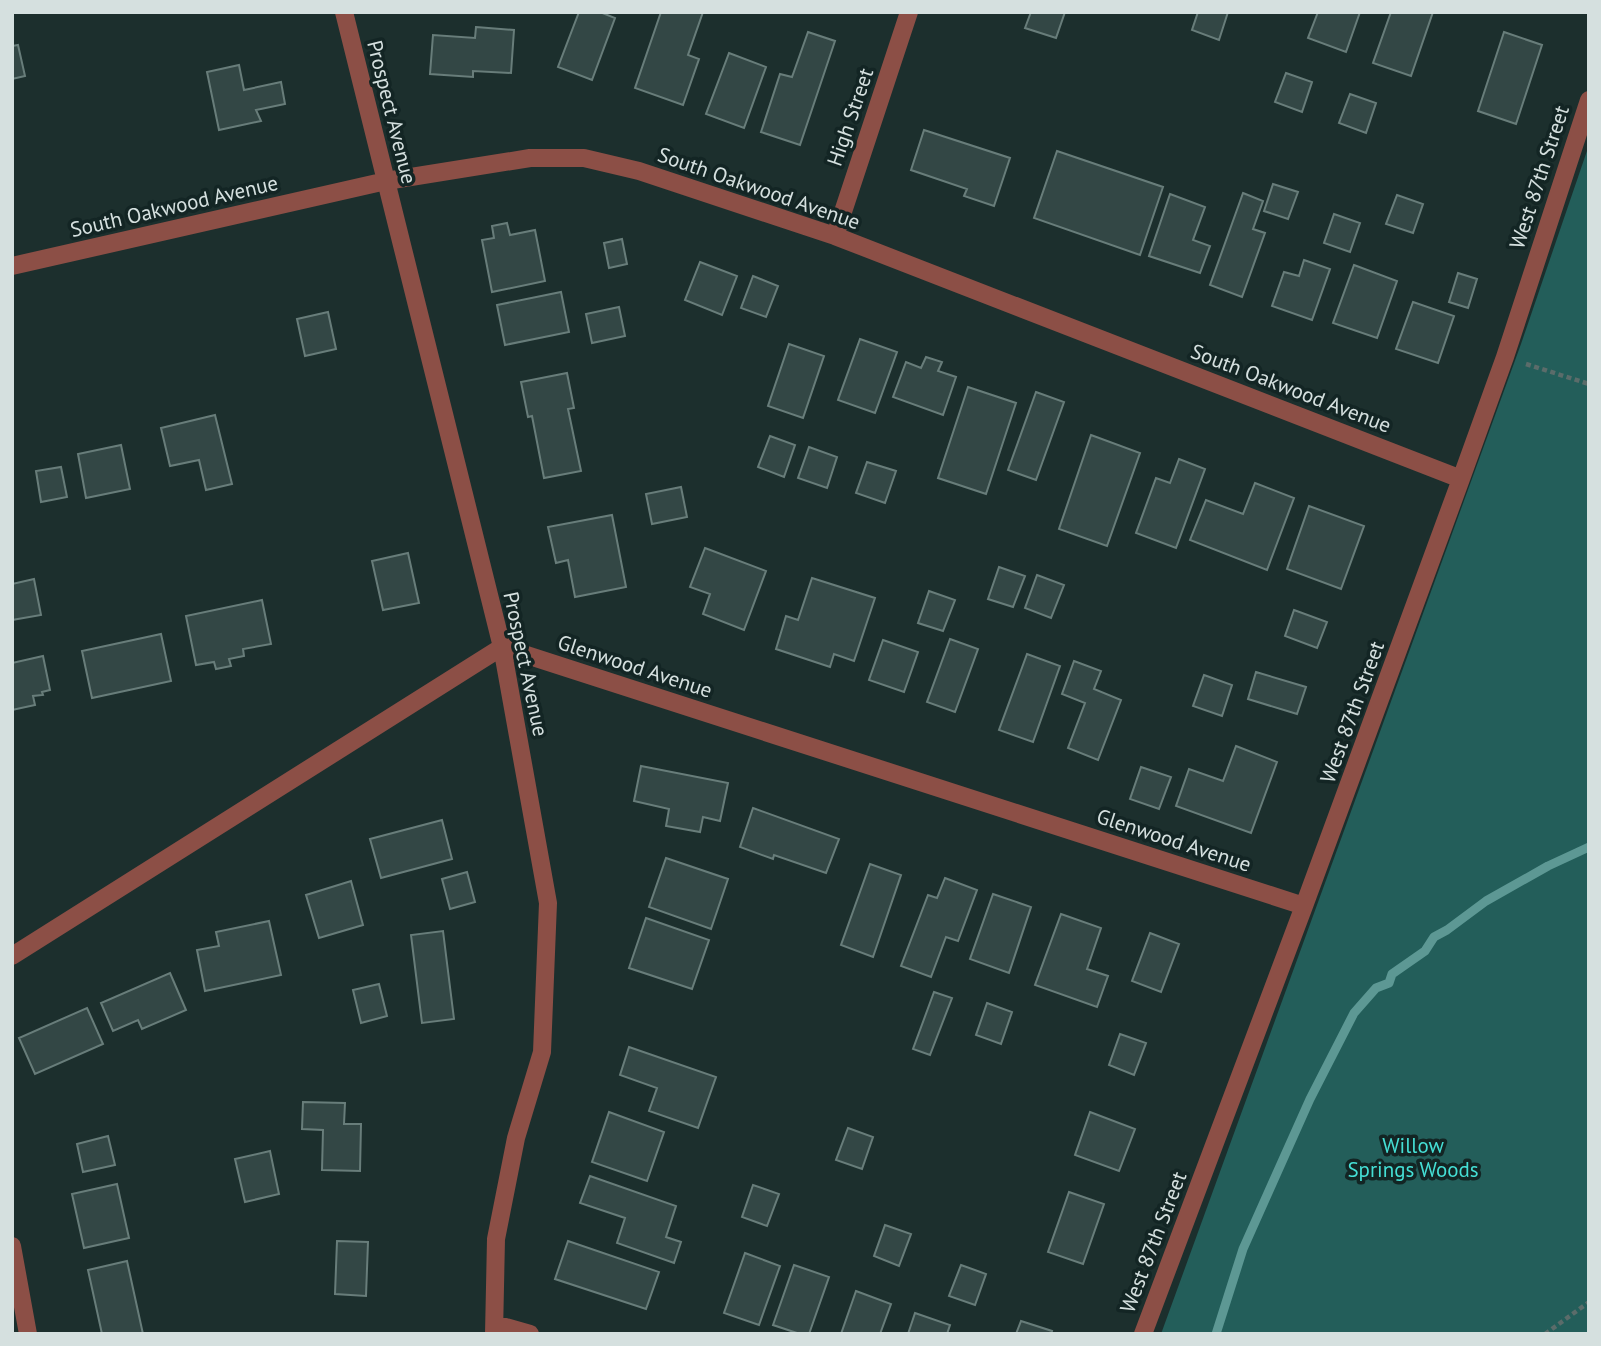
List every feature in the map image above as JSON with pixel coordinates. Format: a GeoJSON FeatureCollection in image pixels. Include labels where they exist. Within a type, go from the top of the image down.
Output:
{"type":"FeatureCollection","features":[{"type":"Feature","properties":{"kind":"street","name":"Prospect Avenue"},"geometry":{"type":"LineString","coordinates":[[344,12],[502,647],[548,903],[542,1052],[516,1138],[496,1239],[494,1329]]}},
{"type":"Feature","properties":{"kind":"street","name":"High Street"},"geometry":{"type":"LineString","coordinates":[[835,236],[909,12]]}},
{"type":"Feature","properties":{"kind":"street","name":"West 87th Street"},"geometry":{"type":"LineString","coordinates":[[1143,1334],[1461,479],[1589,100]]}},
{"type":"Feature","properties":{"kind":"street","name":"South Oakwood Avenue"},"geometry":{"type":"LineString","coordinates":[[12,265],[386,181],[530,158],[584,158],[639,171],[835,236],[1461,479]]}},
{"type":"Feature","properties":{"kind":"street","name":"Glenwood Avenue"},"geometry":{"type":"LineString","coordinates":[[502,647],[1304,906]]}},
{"type":"Feature","properties":{"kind":"street"},"geometry":{"type":"LineString","coordinates":[[12,956],[502,647]]}},
{"type":"Feature","properties":{"kind":"street"},"geometry":{"type":"LineString","coordinates":[[12,1246],[28,1334]]}},
{"type":"Feature","properties":{"kind":"street"},"geometry":{"type":"LineString","coordinates":[[494,1329],[530,1334]]}},
{"type":"Feature","properties":{"kind":"path"},"geometry":{"type":"LineString","coordinates":[[1504,357],[1589,384]]}},
{"type":"Feature","properties":{"kind":"path"},"geometry":{"type":"LineString","coordinates":[[1545,1334],[1589,1302]]}},
{"type":"Feature","properties":{"kind":"green space","name":"Willow Springs Woods"},"geometry":{"type":"Polygon","coordinates":[[[1589,145],[1589,1334],[1161,1334],[1521,344],[1589,145]]]}},
{"type":"Feature","properties":{"kind":"building"},"geometry":{"type":"Polygon","coordinates":[[[579,12],[600,12],[615,18],[592,80],[558,67],[579,12]]]}},
{"type":"Feature","properties":{"kind":"building"},"geometry":{"type":"Polygon","coordinates":[[[661,12],[703,12],[688,55],[699,59],[683,105],[635,88],[661,12]]]}},
{"type":"Feature","properties":{"kind":"building"},"geometry":{"type":"Polygon","coordinates":[[[1031,12],[1065,12],[1056,38],[1025,28],[1031,12]]]}},
{"type":"Feature","properties":{"kind":"building"},"geometry":{"type":"Polygon","coordinates":[[[1198,12],[1228,12],[1219,40],[1192,30],[1198,12]]]}},
{"type":"Feature","properties":{"kind":"building"},"geometry":{"type":"Polygon","coordinates":[[[1318,12],[1360,12],[1346,52],[1308,38],[1318,12]]]}},
{"type":"Feature","properties":{"kind":"building"},"geometry":{"type":"Polygon","coordinates":[[[1391,12],[1433,12],[1411,76],[1373,63],[1391,12]]]}},
{"type":"Feature","properties":{"kind":"building"},"geometry":{"type":"Polygon","coordinates":[[[476,27],[514,30],[511,73],[473,71],[473,77],[430,74],[433,35],[475,38],[476,27]]]}},
{"type":"Feature","properties":{"kind":"building"},"geometry":{"type":"Polygon","coordinates":[[[808,32],[835,41],[800,145],[761,132],[780,74],[792,77],[808,32]]]}},
{"type":"Feature","properties":{"kind":"building"},"geometry":{"type":"Polygon","coordinates":[[[1504,32],[1542,45],[1516,124],[1478,111],[1504,32]]]}},
{"type":"Feature","properties":{"kind":"building"},"geometry":{"type":"Polygon","coordinates":[[[18,45],[25,76],[12,79],[12,46],[18,45]]]}},
{"type":"Feature","properties":{"kind":"building"},"geometry":{"type":"Polygon","coordinates":[[[729,53],[766,67],[744,128],[706,114],[729,53]]]}},
{"type":"Feature","properties":{"kind":"building"},"geometry":{"type":"Polygon","coordinates":[[[239,65],[244,90],[281,82],[285,104],[256,110],[261,121],[219,130],[207,72],[239,65]]]}},
{"type":"Feature","properties":{"kind":"building"},"geometry":{"type":"Polygon","coordinates":[[[1286,73],[1312,82],[1302,112],[1275,102],[1286,73]]]}},
{"type":"Feature","properties":{"kind":"building"},"geometry":{"type":"Polygon","coordinates":[[[1350,94],[1376,103],[1366,133],[1339,123],[1350,94]]]}},
{"type":"Feature","properties":{"kind":"building"},"geometry":{"type":"Polygon","coordinates":[[[924,130],[1010,158],[994,206],[964,196],[967,189],[911,170],[924,130]]]}},
{"type":"Feature","properties":{"kind":"building"},"geometry":{"type":"Polygon","coordinates":[[[1057,151],[1163,187],[1140,255],[1034,218],[1057,151]]]}},
{"type":"Feature","properties":{"kind":"building"},"geometry":{"type":"Polygon","coordinates":[[[1273,184],[1298,192],[1288,219],[1264,211],[1273,184]]]}},
{"type":"Feature","properties":{"kind":"building"},"geometry":{"type":"Polygon","coordinates":[[[1243,193],[1263,201],[1253,229],[1265,233],[1242,297],[1210,285],[1243,193]]]}},
{"type":"Feature","properties":{"kind":"building"},"geometry":{"type":"Polygon","coordinates":[[[1170,194],[1205,207],[1193,240],[1210,246],[1200,273],[1149,256],[1170,194]]]}},
{"type":"Feature","properties":{"kind":"building"},"geometry":{"type":"Polygon","coordinates":[[[1397,195],[1423,204],[1413,233],[1386,224],[1397,195]]]}},
{"type":"Feature","properties":{"kind":"building"},"geometry":{"type":"Polygon","coordinates":[[[1334,214],[1360,223],[1350,252],[1324,243],[1334,214]]]}},
{"type":"Feature","properties":{"kind":"building"},"geometry":{"type":"Polygon","coordinates":[[[507,223],[510,235],[535,230],[545,281],[492,292],[482,240],[494,238],[492,226],[507,223]]]}},
{"type":"Feature","properties":{"kind":"building"},"geometry":{"type":"Polygon","coordinates":[[[622,239],[627,264],[609,268],[604,243],[622,239]]]}},
{"type":"Feature","properties":{"kind":"building"},"geometry":{"type":"Polygon","coordinates":[[[1304,260],[1330,269],[1312,320],[1272,306],[1284,272],[1299,276],[1304,260]]]}},
{"type":"Feature","properties":{"kind":"building"},"geometry":{"type":"Polygon","coordinates":[[[700,262],[737,276],[722,315],[685,300],[700,262]]]}},
{"type":"Feature","properties":{"kind":"building"},"geometry":{"type":"Polygon","coordinates":[[[1354,265],[1397,281],[1377,338],[1333,323],[1354,265]]]}},
{"type":"Feature","properties":{"kind":"building"},"geometry":{"type":"Polygon","coordinates":[[[1458,273],[1477,279],[1468,308],[1449,302],[1458,273]]]}},
{"type":"Feature","properties":{"kind":"building"},"geometry":{"type":"Polygon","coordinates":[[[753,276],[778,286],[766,317],[741,308],[753,276]]]}},
{"type":"Feature","properties":{"kind":"building"},"geometry":{"type":"Polygon","coordinates":[[[561,292],[569,332],[505,345],[497,305],[561,292]]]}},
{"type":"Feature","properties":{"kind":"building"},"geometry":{"type":"Polygon","coordinates":[[[1413,302],[1454,316],[1438,363],[1396,349],[1413,302]]]}},
{"type":"Feature","properties":{"kind":"building"},"geometry":{"type":"Polygon","coordinates":[[[619,307],[625,336],[592,343],[586,314],[619,307]]]}},
{"type":"Feature","properties":{"kind":"building"},"geometry":{"type":"Polygon","coordinates":[[[328,312],[336,349],[305,356],[297,319],[328,312]]]}},
{"type":"Feature","properties":{"kind":"building"},"geometry":{"type":"Polygon","coordinates":[[[860,339],[897,352],[875,413],[838,400],[860,339]]]}},
{"type":"Feature","properties":{"kind":"building"},"geometry":{"type":"Polygon","coordinates":[[[789,344],[824,356],[803,418],[768,406],[789,344]]]}},
{"type":"Feature","properties":{"kind":"building"},"geometry":{"type":"Polygon","coordinates":[[[926,357],[942,362],[938,371],[956,377],[943,415],[893,397],[906,362],[921,368],[926,357]]]}},
{"type":"Feature","properties":{"kind":"building"},"geometry":{"type":"Polygon","coordinates":[[[567,373],[574,408],[568,409],[581,471],[544,478],[532,416],[528,417],[521,382],[567,373]]]}},
{"type":"Feature","properties":{"kind":"building"},"geometry":{"type":"Polygon","coordinates":[[[968,387],[1016,403],[986,494],[938,478],[968,387]]]}},
{"type":"Feature","properties":{"kind":"building"},"geometry":{"type":"Polygon","coordinates":[[[1036,392],[1064,402],[1036,480],[1008,470],[1036,392]]]}},
{"type":"Feature","properties":{"kind":"building"},"geometry":{"type":"Polygon","coordinates":[[[215,415],[232,484],[206,490],[199,460],[170,466],[161,428],[215,415]]]}},
{"type":"Feature","properties":{"kind":"building"},"geometry":{"type":"Polygon","coordinates":[[[1091,435],[1140,453],[1107,546],[1059,529],[1091,435]]]}},
{"type":"Feature","properties":{"kind":"building"},"geometry":{"type":"Polygon","coordinates":[[[770,436],[795,445],[784,477],[758,467],[770,436]]]}},
{"type":"Feature","properties":{"kind":"building"},"geometry":{"type":"Polygon","coordinates":[[[121,445],[130,489],[86,498],[78,454],[121,445]]]}},
{"type":"Feature","properties":{"kind":"building"},"geometry":{"type":"Polygon","coordinates":[[[809,447],[837,457],[827,488],[798,478],[809,447]]]}},
{"type":"Feature","properties":{"kind":"building"},"geometry":{"type":"Polygon","coordinates":[[[1179,459],[1205,469],[1176,548],[1136,533],[1156,478],[1170,483],[1179,459]]]}},
{"type":"Feature","properties":{"kind":"building"},"geometry":{"type":"Polygon","coordinates":[[[867,462],[896,471],[885,503],[856,493],[867,462]]]}},
{"type":"Feature","properties":{"kind":"building"},"geometry":{"type":"Polygon","coordinates":[[[61,467],[67,497],[41,502],[36,471],[61,467]]]}},
{"type":"Feature","properties":{"kind":"building"},"geometry":{"type":"Polygon","coordinates":[[[1255,483],[1294,498],[1267,570],[1190,540],[1206,500],[1243,514],[1255,483]]]}},
{"type":"Feature","properties":{"kind":"building"},"geometry":{"type":"Polygon","coordinates":[[[681,487],[687,517],[652,524],[646,494],[681,487]]]}},
{"type":"Feature","properties":{"kind":"building"},"geometry":{"type":"Polygon","coordinates":[[[1309,506],[1364,526],[1341,589],[1287,569],[1309,506]]]}},
{"type":"Feature","properties":{"kind":"building"},"geometry":{"type":"Polygon","coordinates":[[[612,515],[626,587],[575,597],[568,560],[556,563],[548,527],[612,515]]]}},
{"type":"Feature","properties":{"kind":"building"},"geometry":{"type":"Polygon","coordinates":[[[705,548],[766,571],[744,630],[703,614],[710,594],[690,587],[705,548]]]}},
{"type":"Feature","properties":{"kind":"building"},"geometry":{"type":"Polygon","coordinates":[[[408,553],[419,603],[383,610],[372,561],[408,553]]]}},
{"type":"Feature","properties":{"kind":"building"},"geometry":{"type":"Polygon","coordinates":[[[999,567],[1025,576],[1013,607],[988,599],[999,567]]]}},
{"type":"Feature","properties":{"kind":"building"},"geometry":{"type":"Polygon","coordinates":[[[1037,575],[1064,585],[1051,618],[1025,608],[1037,575]]]}},
{"type":"Feature","properties":{"kind":"building"},"geometry":{"type":"Polygon","coordinates":[[[812,578],[875,598],[854,661],[834,654],[830,667],[776,649],[786,616],[798,620],[812,578]]]}},
{"type":"Feature","properties":{"kind":"building"},"geometry":{"type":"Polygon","coordinates":[[[34,579],[41,615],[12,620],[12,584],[34,579]]]}},
{"type":"Feature","properties":{"kind":"building"},"geometry":{"type":"Polygon","coordinates":[[[929,591],[955,600],[943,631],[918,623],[929,591]]]}},
{"type":"Feature","properties":{"kind":"building"},"geometry":{"type":"Polygon","coordinates":[[[262,600],[271,644],[243,649],[244,656],[229,659],[231,666],[216,669],[214,662],[196,665],[186,616],[262,600]]]}},
{"type":"Feature","properties":{"kind":"building"},"geometry":{"type":"Polygon","coordinates":[[[1294,610],[1327,622],[1317,648],[1285,636],[1294,610]]]}},
{"type":"Feature","properties":{"kind":"building"},"geometry":{"type":"Polygon","coordinates":[[[161,634],[171,681],[92,698],[82,651],[161,634]]]}},
{"type":"Feature","properties":{"kind":"building"},"geometry":{"type":"Polygon","coordinates":[[[950,639],[978,649],[955,712],[927,702],[950,639]]]}},
{"type":"Feature","properties":{"kind":"building"},"geometry":{"type":"Polygon","coordinates":[[[883,640],[918,652],[904,692],[869,680],[883,640]]]}},
{"type":"Feature","properties":{"kind":"building"},"geometry":{"type":"Polygon","coordinates":[[[1027,654],[1060,666],[1033,742],[999,730],[1027,654]]]}},
{"type":"Feature","properties":{"kind":"building"},"geometry":{"type":"Polygon","coordinates":[[[43,656],[50,690],[42,692],[43,695],[33,696],[35,705],[12,710],[12,663],[43,656]]]}},
{"type":"Feature","properties":{"kind":"building"},"geometry":{"type":"Polygon","coordinates":[[[1074,661],[1101,671],[1094,689],[1121,700],[1098,760],[1068,748],[1085,703],[1062,694],[1074,661]]]}},
{"type":"Feature","properties":{"kind":"building"},"geometry":{"type":"Polygon","coordinates":[[[1256,672],[1306,687],[1297,714],[1248,699],[1256,672]]]}},
{"type":"Feature","properties":{"kind":"building"},"geometry":{"type":"Polygon","coordinates":[[[1204,675],[1232,685],[1222,716],[1193,706],[1204,675]]]}},
{"type":"Feature","properties":{"kind":"building"},"geometry":{"type":"Polygon","coordinates":[[[1236,746],[1277,762],[1251,833],[1176,806],[1189,769],[1223,781],[1236,746]]]}},
{"type":"Feature","properties":{"kind":"building"},"geometry":{"type":"Polygon","coordinates":[[[641,766],[728,783],[720,821],[703,817],[700,832],[666,826],[669,809],[634,801],[641,766]]]}},
{"type":"Feature","properties":{"kind":"building"},"geometry":{"type":"Polygon","coordinates":[[[1141,767],[1171,777],[1159,809],[1130,799],[1141,767]]]}},
{"type":"Feature","properties":{"kind":"building"},"geometry":{"type":"Polygon","coordinates":[[[753,808],[839,839],[826,873],[774,855],[773,859],[740,847],[753,808]]]}},
{"type":"Feature","properties":{"kind":"building"},"geometry":{"type":"Polygon","coordinates":[[[442,820],[452,859],[381,878],[370,839],[442,820]]]}},
{"type":"Feature","properties":{"kind":"building"},"geometry":{"type":"Polygon","coordinates":[[[666,858],[728,879],[711,929],[649,907],[666,858]]]}},
{"type":"Feature","properties":{"kind":"building"},"geometry":{"type":"Polygon","coordinates":[[[870,864],[901,875],[873,957],[841,945],[870,864]]]}},
{"type":"Feature","properties":{"kind":"building"},"geometry":{"type":"Polygon","coordinates":[[[467,872],[475,902],[450,909],[442,879],[467,872]]]}},
{"type":"Feature","properties":{"kind":"building"},"geometry":{"type":"Polygon","coordinates":[[[945,878],[977,890],[958,941],[946,937],[931,977],[901,966],[928,895],[937,898],[945,878]]]}},
{"type":"Feature","properties":{"kind":"building"},"geometry":{"type":"Polygon","coordinates":[[[351,881],[363,925],[319,938],[306,895],[351,881]]]}},
{"type":"Feature","properties":{"kind":"building"},"geometry":{"type":"Polygon","coordinates":[[[993,894],[1031,907],[1009,973],[970,959],[993,894]]]}},
{"type":"Feature","properties":{"kind":"building"},"geometry":{"type":"Polygon","coordinates":[[[1061,914],[1101,928],[1087,969],[1108,976],[1097,1007],[1035,985],[1061,914]]]}},
{"type":"Feature","properties":{"kind":"building"},"geometry":{"type":"Polygon","coordinates":[[[646,918],[709,940],[692,989],[629,968],[646,918]]]}},
{"type":"Feature","properties":{"kind":"building"},"geometry":{"type":"Polygon","coordinates":[[[269,921],[281,975],[205,991],[197,950],[219,946],[216,932],[269,921]]]}},
{"type":"Feature","properties":{"kind":"building"},"geometry":{"type":"Polygon","coordinates":[[[443,931],[454,1019],[422,1023],[411,935],[443,931]]]}},
{"type":"Feature","properties":{"kind":"building"},"geometry":{"type":"Polygon","coordinates":[[[1150,933],[1179,944],[1161,992],[1132,981],[1150,933]]]}},
{"type":"Feature","properties":{"kind":"building"},"geometry":{"type":"Polygon","coordinates":[[[170,973],[186,1010],[142,1029],[138,1020],[113,1031],[101,1003],[170,973]]]}},
{"type":"Feature","properties":{"kind":"building"},"geometry":{"type":"Polygon","coordinates":[[[379,984],[387,1016],[361,1023],[353,990],[379,984]]]}},
{"type":"Feature","properties":{"kind":"building"},"geometry":{"type":"Polygon","coordinates":[[[934,992],[952,998],[930,1055],[913,1049],[934,992]]]}},
{"type":"Feature","properties":{"kind":"building"},"geometry":{"type":"Polygon","coordinates":[[[987,1003],[1012,1012],[1001,1044],[976,1035],[987,1003]]]}},
{"type":"Feature","properties":{"kind":"building"},"geometry":{"type":"Polygon","coordinates":[[[87,1008],[103,1044],[35,1074],[19,1038],[87,1008]]]}},
{"type":"Feature","properties":{"kind":"building"},"geometry":{"type":"Polygon","coordinates":[[[1120,1034],[1146,1043],[1134,1075],[1109,1065],[1120,1034]]]}},
{"type":"Feature","properties":{"kind":"building"},"geometry":{"type":"Polygon","coordinates":[[[629,1047],[716,1077],[698,1128],[649,1111],[657,1088],[620,1075],[629,1047]]]}},
{"type":"Feature","properties":{"kind":"building"},"geometry":{"type":"Polygon","coordinates":[[[303,1102],[345,1103],[344,1124],[361,1124],[360,1171],[322,1170],[323,1130],[302,1129],[303,1102]]]}},
{"type":"Feature","properties":{"kind":"building"},"geometry":{"type":"Polygon","coordinates":[[[609,1112],[664,1132],[647,1181],[592,1162],[609,1112]]]}},
{"type":"Feature","properties":{"kind":"building"},"geometry":{"type":"Polygon","coordinates":[[[1090,1112],[1135,1129],[1119,1171],[1075,1155],[1090,1112]]]}},
{"type":"Feature","properties":{"kind":"building"},"geometry":{"type":"Polygon","coordinates":[[[848,1128],[873,1137],[862,1169],[836,1160],[848,1128]]]}},
{"type":"Feature","properties":{"kind":"building"},"geometry":{"type":"Polygon","coordinates":[[[108,1136],[115,1165],[83,1172],[77,1144],[108,1136]]]}},
{"type":"Feature","properties":{"kind":"building"},"geometry":{"type":"Polygon","coordinates":[[[270,1151],[279,1194],[245,1202],[235,1159],[270,1151]]]}},
{"type":"Feature","properties":{"kind":"building"},"geometry":{"type":"Polygon","coordinates":[[[590,1176],[676,1206],[666,1237],[681,1242],[674,1263],[617,1243],[625,1218],[580,1203],[590,1176]]]}},
{"type":"Feature","properties":{"kind":"building"},"geometry":{"type":"Polygon","coordinates":[[[117,1184],[129,1238],[84,1248],[72,1194],[117,1184]]]}},
{"type":"Feature","properties":{"kind":"building"},"geometry":{"type":"Polygon","coordinates":[[[753,1185],[779,1194],[767,1226],[742,1217],[753,1185]]]}},
{"type":"Feature","properties":{"kind":"building"},"geometry":{"type":"Polygon","coordinates":[[[1069,1192],[1104,1204],[1083,1264],[1048,1252],[1069,1192]]]}},
{"type":"Feature","properties":{"kind":"building"},"geometry":{"type":"Polygon","coordinates":[[[885,1225],[911,1234],[899,1266],[874,1256],[885,1225]]]}},
{"type":"Feature","properties":{"kind":"building"},"geometry":{"type":"Polygon","coordinates":[[[337,1241],[368,1242],[366,1296],[335,1294],[337,1241]]]}},
{"type":"Feature","properties":{"kind":"building"},"geometry":{"type":"Polygon","coordinates":[[[568,1241],[659,1272],[646,1309],[555,1279],[568,1241]]]}},
{"type":"Feature","properties":{"kind":"building"},"geometry":{"type":"Polygon","coordinates":[[[745,1253],[780,1266],[759,1325],[724,1313],[745,1253]]]}},
{"type":"Feature","properties":{"kind":"building"},"geometry":{"type":"Polygon","coordinates":[[[127,1261],[143,1334],[102,1334],[88,1270],[127,1261]]]}},
{"type":"Feature","properties":{"kind":"building"},"geometry":{"type":"Polygon","coordinates":[[[794,1265],[829,1277],[809,1334],[800,1334],[773,1325],[794,1265]]]}},
{"type":"Feature","properties":{"kind":"building"},"geometry":{"type":"Polygon","coordinates":[[[961,1265],[986,1274],[975,1305],[949,1296],[961,1265]]]}},
{"type":"Feature","properties":{"kind":"building"},"geometry":{"type":"Polygon","coordinates":[[[856,1291],[891,1304],[880,1334],[841,1334],[856,1291]]]}},
{"type":"Feature","properties":{"kind":"building"},"geometry":{"type":"Polygon","coordinates":[[[915,1313],[950,1325],[947,1334],[908,1334],[915,1313]]]}},
{"type":"Feature","properties":{"kind":"building"},"geometry":{"type":"Polygon","coordinates":[[[1021,1321],[1052,1331],[1051,1334],[1016,1334],[1021,1321]]]}},
{"type":"Feature","properties":{"kind":"waterway"},"geometry":{"type":"LineString","coordinates":[[1216,1334],[1243,1249],[1310,1099],[1354,1013],[1376,988],[1389,983],[1392,974],[1425,951],[1434,937],[1486,901],[1548,866],[1589,847]]}}]}
